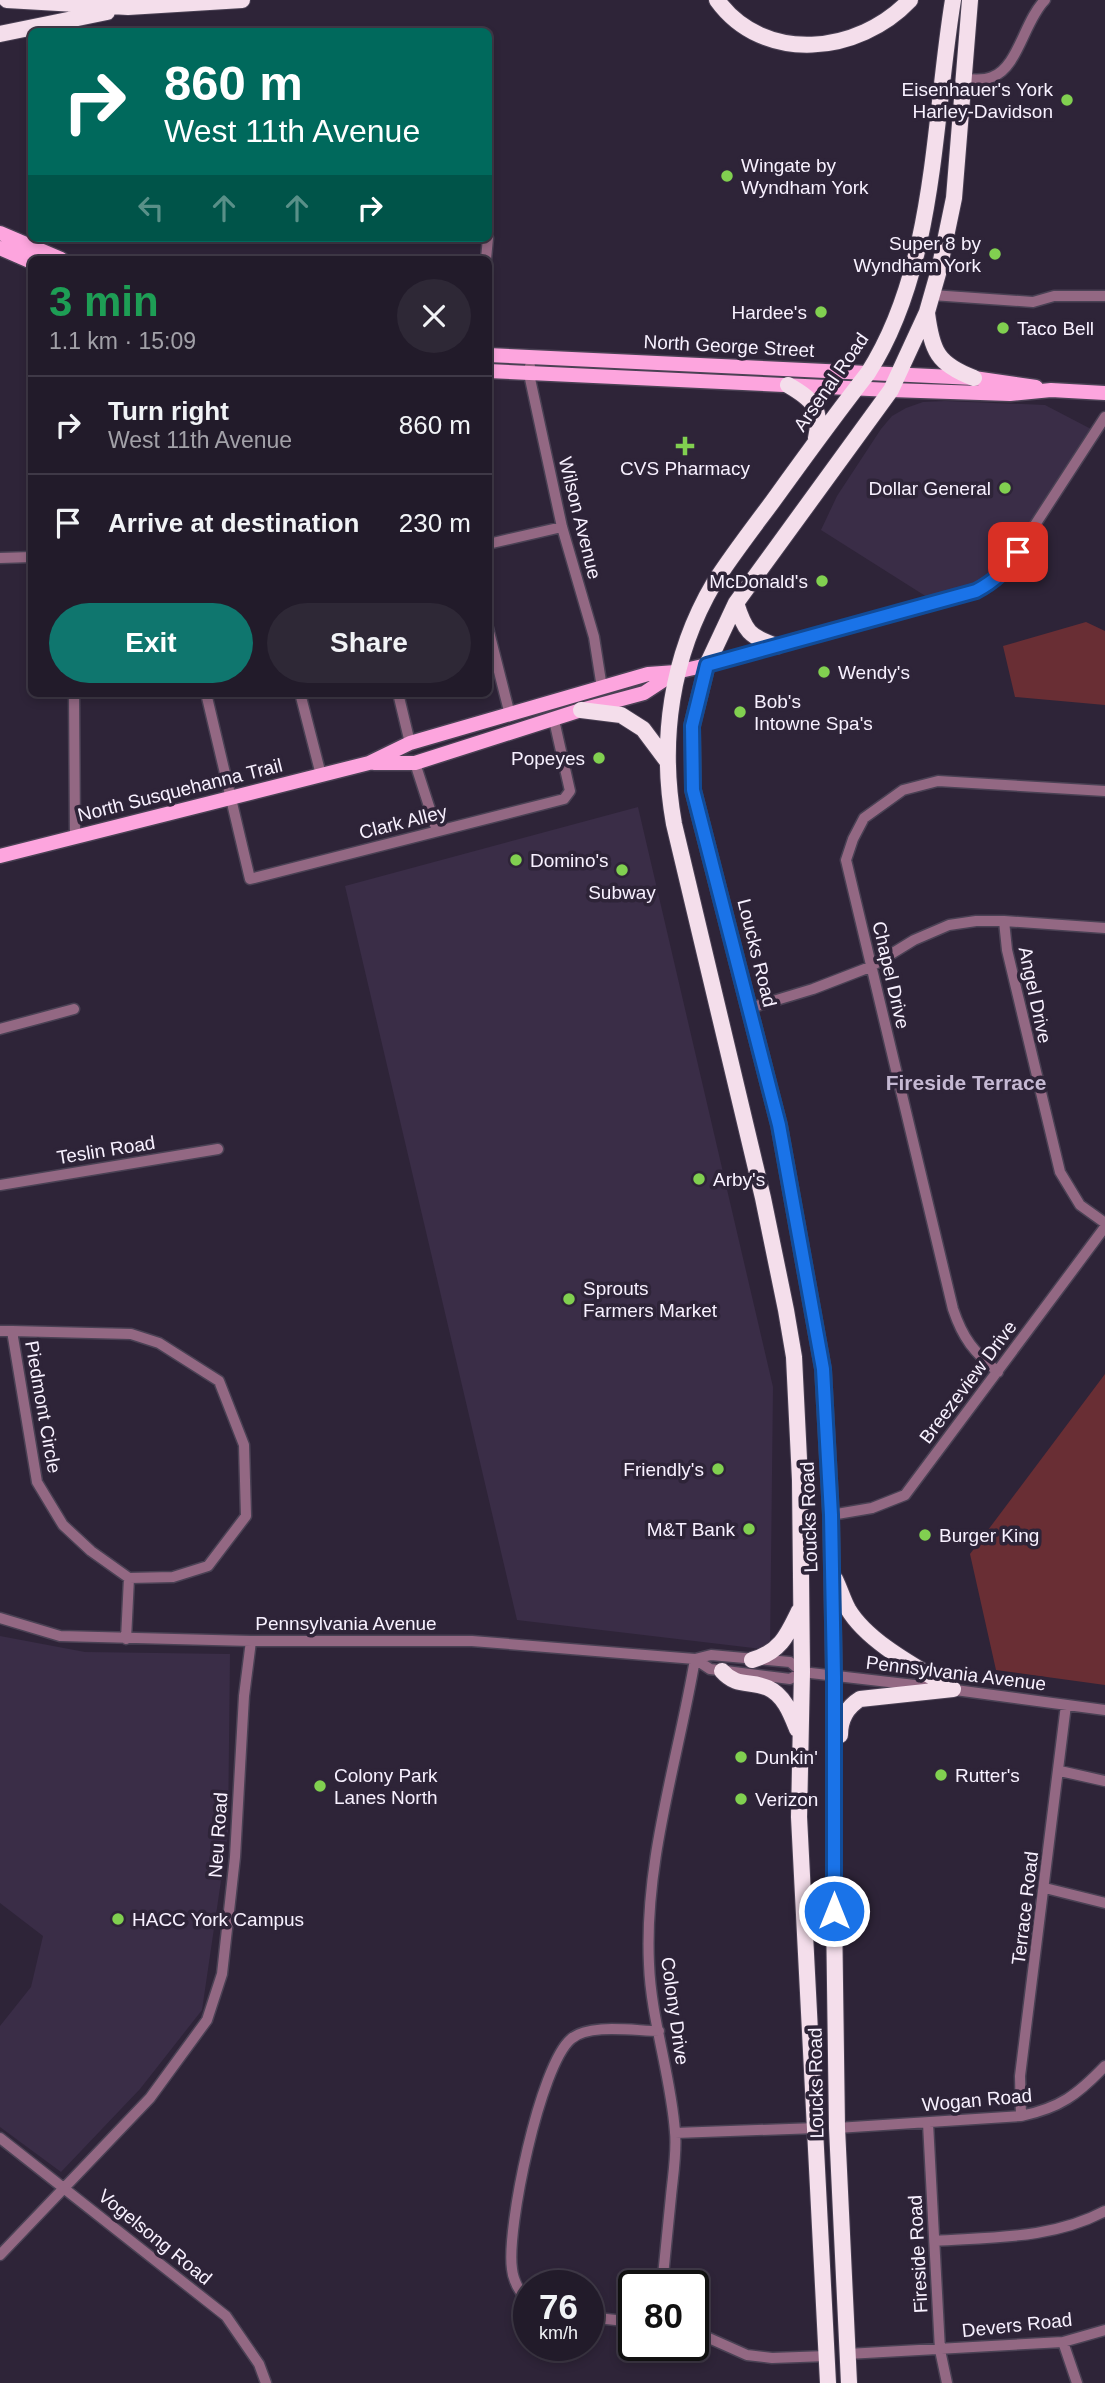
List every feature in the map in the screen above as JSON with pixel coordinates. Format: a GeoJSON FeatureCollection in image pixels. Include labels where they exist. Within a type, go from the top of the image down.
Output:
{"type":"FeatureCollection","features":[{"type":"Feature","properties":{"kind":"highway"},"geometry":{"type":"LineString","coordinates":[[7,0],[128,7],[242,0]]}},
{"type":"Feature","properties":{"kind":"highway"},"geometry":{"type":"LineString","coordinates":[[718,0],[727,13],[746,28],[771,41],[789,45],[813,45],[840,40],[874,27],[910,0]]}},
{"type":"Feature","properties":{"kind":"highway","name":"Arsenal Road"},"geometry":{"type":"LineString","coordinates":[[676,673],[687,641],[714,583],[868,373],[894,323],[918,242],[928,190],[953,0]]}},
{"type":"Feature","properties":{"kind":"highway"},"geometry":{"type":"LineString","coordinates":[[707,665],[736,603],[891,390],[927,312],[948,234],[954,198],[971,3]]}},
{"type":"Feature","properties":{"kind":"highway"},"geometry":{"type":"LineString","coordinates":[[28,28],[128,7]]}},
{"type":"Feature","properties":{"kind":"highway"},"geometry":{"type":"LineString","coordinates":[[0,34],[28,28]]}},
{"type":"Feature","properties":{"kind":"highway"},"geometry":{"type":"LineString","coordinates":[[927,312],[931,343],[940,357],[953,370],[974,378]]}},
{"type":"Feature","properties":{"kind":"highway"},"geometry":{"type":"LineString","coordinates":[[788,385],[806,395],[815,406],[819,425],[814,444]]}},
{"type":"Feature","properties":{"kind":"highway"},"geometry":{"type":"LineString","coordinates":[[736,603],[749,633],[759,640],[777,646]]}},
{"type":"Feature","properties":{"kind":"highway","name":"Loucks Road"},"geometry":{"type":"LineString","coordinates":[[707,665],[692,726],[693,790],[779,1125],[823,1369],[831,1515],[834,1676],[837,2128],[849,2383]]}},
{"type":"Feature","properties":{"kind":"highway","name":"Loucks Road"},"geometry":{"type":"LineString","coordinates":[[676,673],[667,761],[674,824],[763,1198],[794,1357],[799,1435],[801,1870],[805,1969],[817,2128],[828,2383]]}},
{"type":"Feature","properties":{"kind":"highway"},"geometry":{"type":"LineString","coordinates":[[581,710],[621,715],[643,729],[667,761]]}},
{"type":"Feature","properties":{"kind":"highway"},"geometry":{"type":"LineString","coordinates":[[832,1571],[849,1610],[865,1629],[913,1665],[953,1689]]}},
{"type":"Feature","properties":{"kind":"highway"},"geometry":{"type":"LineString","coordinates":[[752,1660],[768,1656],[780,1644],[801,1606]]}},
{"type":"Feature","properties":{"kind":"highway"},"geometry":{"type":"LineString","coordinates":[[722,1671],[730,1680],[769,1688],[785,1703],[800,1737]]}},
{"type":"Feature","properties":{"kind":"highway"},"geometry":{"type":"LineString","coordinates":[[834,1780],[839,1756],[840,1722],[853,1703],[860,1699],[900,1693],[953,1689]]}},
{"type":"Feature","properties":{"kind":"main road"},"geometry":{"type":"LineString","coordinates":[[0,233],[54,256]]}},
{"type":"Feature","properties":{"kind":"main road"},"geometry":{"type":"LineString","coordinates":[[0,248],[28,260]]}},
{"type":"Feature","properties":{"kind":"main road","name":"North George Street"},"geometry":{"type":"LineString","coordinates":[[492,355],[974,378],[1014,382],[1051,390]]}},
{"type":"Feature","properties":{"kind":"main road","name":"North George Street"},"geometry":{"type":"LineString","coordinates":[[492,371],[891,390],[1010,394],[1051,390],[1105,393]]}},
{"type":"Feature","properties":{"kind":"main road","name":"North Susquehanna Trail"},"geometry":{"type":"LineString","coordinates":[[0,856],[369,763],[410,743],[648,674],[676,673],[707,665]]}},
{"type":"Feature","properties":{"kind":"main road","name":"North Susquehanna Trail"},"geometry":{"type":"LineString","coordinates":[[369,763],[415,763],[581,710],[644,693],[676,673]]}},
{"type":"Feature","properties":{"kind":"street"},"geometry":{"type":"LineString","coordinates":[[964,79],[985,79],[1006,68],[1029,20],[1045,0]]}},
{"type":"Feature","properties":{"kind":"street"},"geometry":{"type":"LineString","coordinates":[[932,295],[1033,302],[1054,296],[1105,296]]}},
{"type":"Feature","properties":{"kind":"street","name":"Wilson Avenue"},"geometry":{"type":"LineString","coordinates":[[530,356],[529,373],[562,527],[594,637],[602,688]]}},
{"type":"Feature","properties":{"kind":"street"},"geometry":{"type":"LineString","coordinates":[[707,665],[976,591],[991,583],[1005,571],[1105,417]]}},
{"type":"Feature","properties":{"kind":"street"},"geometry":{"type":"LineString","coordinates":[[492,543],[562,527]]}},
{"type":"Feature","properties":{"kind":"street"},"geometry":{"type":"LineString","coordinates":[[0,558],[28,556]]}},
{"type":"Feature","properties":{"kind":"street"},"geometry":{"type":"LineString","coordinates":[[492,644],[510,715]]}},
{"type":"Feature","properties":{"kind":"street"},"geometry":{"type":"LineString","coordinates":[[74,697],[75,836]]}},
{"type":"Feature","properties":{"kind":"street"},"geometry":{"type":"LineString","coordinates":[[207,697],[230,798]]}},
{"type":"Feature","properties":{"kind":"street"},"geometry":{"type":"LineString","coordinates":[[301,697],[321,775]]}},
{"type":"Feature","properties":{"kind":"street"},"geometry":{"type":"LineString","coordinates":[[399,697],[410,743]]}},
{"type":"Feature","properties":{"kind":"street","name":"Clark Alley"},"geometry":{"type":"LineString","coordinates":[[230,798],[250,878],[564,799],[570,792],[554,720]]}},
{"type":"Feature","properties":{"kind":"street"},"geometry":{"type":"LineString","coordinates":[[415,763],[437,831]]}},
{"type":"Feature","properties":{"kind":"street","name":"Chapel Drive"},"geometry":{"type":"LineString","coordinates":[[998,1372],[976,1353],[961,1332],[953,1309],[846,860],[864,818],[903,790],[938,781],[1105,791]]}},
{"type":"Feature","properties":{"kind":"street"},"geometry":{"type":"LineString","coordinates":[[750,1008],[813,989],[870,967],[914,940],[949,925],[1004,921],[1105,928]]}},
{"type":"Feature","properties":{"kind":"street","name":"Angel Drive"},"geometry":{"type":"LineString","coordinates":[[1004,921],[1007,950],[1060,1172],[1080,1205],[1105,1225]]}},
{"type":"Feature","properties":{"kind":"street"},"geometry":{"type":"LineString","coordinates":[[0,1029],[74,1009]]}},
{"type":"Feature","properties":{"kind":"street","name":"Teslin Road"},"geometry":{"type":"LineString","coordinates":[[0,1185],[218,1149]]}},
{"type":"Feature","properties":{"kind":"street","name":"Breezeview Drive"},"geometry":{"type":"LineString","coordinates":[[831,1515],[872,1508],[905,1495],[1105,1225]]}},
{"type":"Feature","properties":{"kind":"street"},"geometry":{"type":"LineString","coordinates":[[0,1331],[12,1331]]}},
{"type":"Feature","properties":{"kind":"street","name":"Piedmont Circle"},"geometry":{"type":"LineString","coordinates":[[12,1331],[131,1334],[159,1343],[219,1381],[244,1445],[246,1516],[208,1566],[173,1577],[129,1578],[91,1551],[64,1525],[37,1482],[12,1331]]}},
{"type":"Feature","properties":{"kind":"street"},"geometry":{"type":"LineString","coordinates":[[126,1639],[129,1578]]}},
{"type":"Feature","properties":{"kind":"street","name":"Pennsylvania Avenue"},"geometry":{"type":"LineString","coordinates":[[0,1618],[60,1636],[251,1641],[472,1641],[695,1660],[711,1655],[790,1662],[802,1672],[1105,1710]]}},
{"type":"Feature","properties":{"kind":"street","name":"Neu Road"},"geometry":{"type":"LineString","coordinates":[[0,2255],[150,2098],[207,2020],[222,1974],[235,1857],[244,1696],[251,1641]]}},
{"type":"Feature","properties":{"kind":"street","name":"Pennsylvania Avenue"},"geometry":{"type":"LineString","coordinates":[[695,1660],[710,1669],[790,1679],[802,1672]]}},
{"type":"Feature","properties":{"kind":"street","name":"Colony Drive"},"geometry":{"type":"LineString","coordinates":[[663,2270],[675,2133],[652,1997],[649,1963],[654,1869],[662,1816],[695,1660]]}},
{"type":"Feature","properties":{"kind":"street","name":"Terrace Road"},"geometry":{"type":"LineString","coordinates":[[1021,2116],[1020,2076],[1060,1771],[1066,1705]]}},
{"type":"Feature","properties":{"kind":"street"},"geometry":{"type":"LineString","coordinates":[[1060,1771],[1105,1781]]}},
{"type":"Feature","properties":{"kind":"street"},"geometry":{"type":"LineString","coordinates":[[1045,1888],[1105,1903]]}},
{"type":"Feature","properties":{"kind":"street"},"geometry":{"type":"LineString","coordinates":[[513,2275],[510,2249],[523,2164],[554,2064],[565,2045],[580,2033],[594,2030],[659,2031]]}},
{"type":"Feature","properties":{"kind":"street","name":"Wogan Road"},"geometry":{"type":"LineString","coordinates":[[837,2128],[1021,2116],[1050,2110],[1074,2095],[1105,2066]]}},
{"type":"Feature","properties":{"kind":"street","name":"Fireside Road"},"geometry":{"type":"LineString","coordinates":[[928,2123],[940,2350],[947,2383]]}},
{"type":"Feature","properties":{"kind":"street"},"geometry":{"type":"LineString","coordinates":[[675,2133],[817,2128]]}},
{"type":"Feature","properties":{"kind":"street","name":"Vogelsong Road"},"geometry":{"type":"LineString","coordinates":[[0,2138],[226,2316],[259,2364],[266,2383]]}},
{"type":"Feature","properties":{"kind":"street"},"geometry":{"type":"LineString","coordinates":[[934,2241],[1045,2232],[1086,2221],[1105,2211]]}},
{"type":"Feature","properties":{"kind":"street","name":"Devers Road"},"geometry":{"type":"LineString","coordinates":[[847,2354],[1063,2342],[1105,2330]]}},
{"type":"Feature","properties":{"kind":"street"},"geometry":{"type":"LineString","coordinates":[[709,2338],[747,2356],[827,2356]]}},
{"type":"Feature","properties":{"kind":"street"},"geometry":{"type":"LineString","coordinates":[[1063,2342],[1077,2383]]}},
{"type":"Feature","properties":{"kind":"shaded area"},"geometry":{"type":"Polygon","coordinates":[[[923,402],[1045,405],[1091,429],[999,569],[981,581],[927,597],[821,530],[837,496],[892,416],[923,402]]]}},
{"type":"Feature","properties":{"kind":"shaded area"},"geometry":{"type":"Polygon","coordinates":[[[1086,622],[1105,631],[1105,705],[1015,697],[1003,646],[1086,622]]]}},
{"type":"Feature","properties":{"kind":"shaded area"},"geometry":{"type":"Polygon","coordinates":[[[638,807],[773,1387],[770,1650],[517,1620],[345,886],[638,807]]]}},
{"type":"Feature","properties":{"kind":"shaded area"},"geometry":{"type":"Polygon","coordinates":[[[1105,1374],[1105,1685],[996,1670],[970,1554],[1105,1374]]]}},
{"type":"Feature","properties":{"kind":"shaded area","name":"HACC York Campus"},"geometry":{"type":"Polygon","coordinates":[[[0,1636],[85,1652],[230,1654],[228,1833],[202,2010],[140,2089],[61,2172],[0,2127],[0,2026],[31,1987],[43,1936],[0,1903],[0,1636]]]}},
{"type":"Feature","properties":{"kind":"place","name":"Eisenhauer's York Harley-Davidson"},"geometry":{"type":"Point","coordinates":[1067,100]}},
{"type":"Feature","properties":{"kind":"place","name":"Wingate by Wyndham York"},"geometry":{"type":"Point","coordinates":[727,176]}},
{"type":"Feature","properties":{"kind":"place","name":"Super 8 by Wyndham York"},"geometry":{"type":"Point","coordinates":[995,254]}},
{"type":"Feature","properties":{"kind":"place","name":"Hardee's"},"geometry":{"type":"Point","coordinates":[821,312]}},
{"type":"Feature","properties":{"kind":"place","name":"Taco Bell"},"geometry":{"type":"Point","coordinates":[1003,328]}},
{"type":"Feature","properties":{"kind":"place","name":"CVS Pharmacy"},"geometry":{"type":"Point","coordinates":[685,446]}},
{"type":"Feature","properties":{"kind":"place","name":"Dollar General"},"geometry":{"type":"Point","coordinates":[1005,488]}},
{"type":"Feature","properties":{"kind":"place","name":"McDonald's"},"geometry":{"type":"Point","coordinates":[822,581]}},
{"type":"Feature","properties":{"kind":"place","name":"Wendy's"},"geometry":{"type":"Point","coordinates":[824,672]}},
{"type":"Feature","properties":{"kind":"place","name":"Bob's Intowne Spa's"},"geometry":{"type":"Point","coordinates":[740,712]}},
{"type":"Feature","properties":{"kind":"place","name":"Popeyes"},"geometry":{"type":"Point","coordinates":[599,758]}},
{"type":"Feature","properties":{"kind":"place","name":"Domino's"},"geometry":{"type":"Point","coordinates":[516,860]}},
{"type":"Feature","properties":{"kind":"place","name":"Subway"},"geometry":{"type":"Point","coordinates":[622,870]}},
{"type":"Feature","properties":{"kind":"place","name":"Arby's"},"geometry":{"type":"Point","coordinates":[699,1179]}},
{"type":"Feature","properties":{"kind":"place","name":"Sprouts Farmers Market"},"geometry":{"type":"Point","coordinates":[569,1299]}},
{"type":"Feature","properties":{"kind":"place","name":"Friendly's"},"geometry":{"type":"Point","coordinates":[718,1469]}},
{"type":"Feature","properties":{"kind":"place","name":"M&T Bank"},"geometry":{"type":"Point","coordinates":[749,1529]}},
{"type":"Feature","properties":{"kind":"place","name":"Burger King"},"geometry":{"type":"Point","coordinates":[925,1535]}},
{"type":"Feature","properties":{"kind":"place","name":"Dunkin'"},"geometry":{"type":"Point","coordinates":[741,1757]}},
{"type":"Feature","properties":{"kind":"place","name":"Rutter's"},"geometry":{"type":"Point","coordinates":[941,1775]}},
{"type":"Feature","properties":{"kind":"place","name":"Colony Park Lanes North"},"geometry":{"type":"Point","coordinates":[320,1786]}},
{"type":"Feature","properties":{"kind":"place","name":"Verizon"},"geometry":{"type":"Point","coordinates":[741,1799]}},
{"type":"Feature","properties":{"kind":"place","name":"HACC York Campus"},"geometry":{"type":"Point","coordinates":[118,1919]}},
{"type":"Feature","properties":{"kind":"district","name":"Fireside Terrace"},"geometry":{"type":"Point","coordinates":[966,1082]}},
{"type":"Feature","properties":{"kind":"route"},"geometry":{"type":"LineString","coordinates":[[834,1911],[831,1515],[823,1369],[779,1125],[693,790],[692,726],[707,665],[976,591],[1005,571],[1018,552]]}}]}
